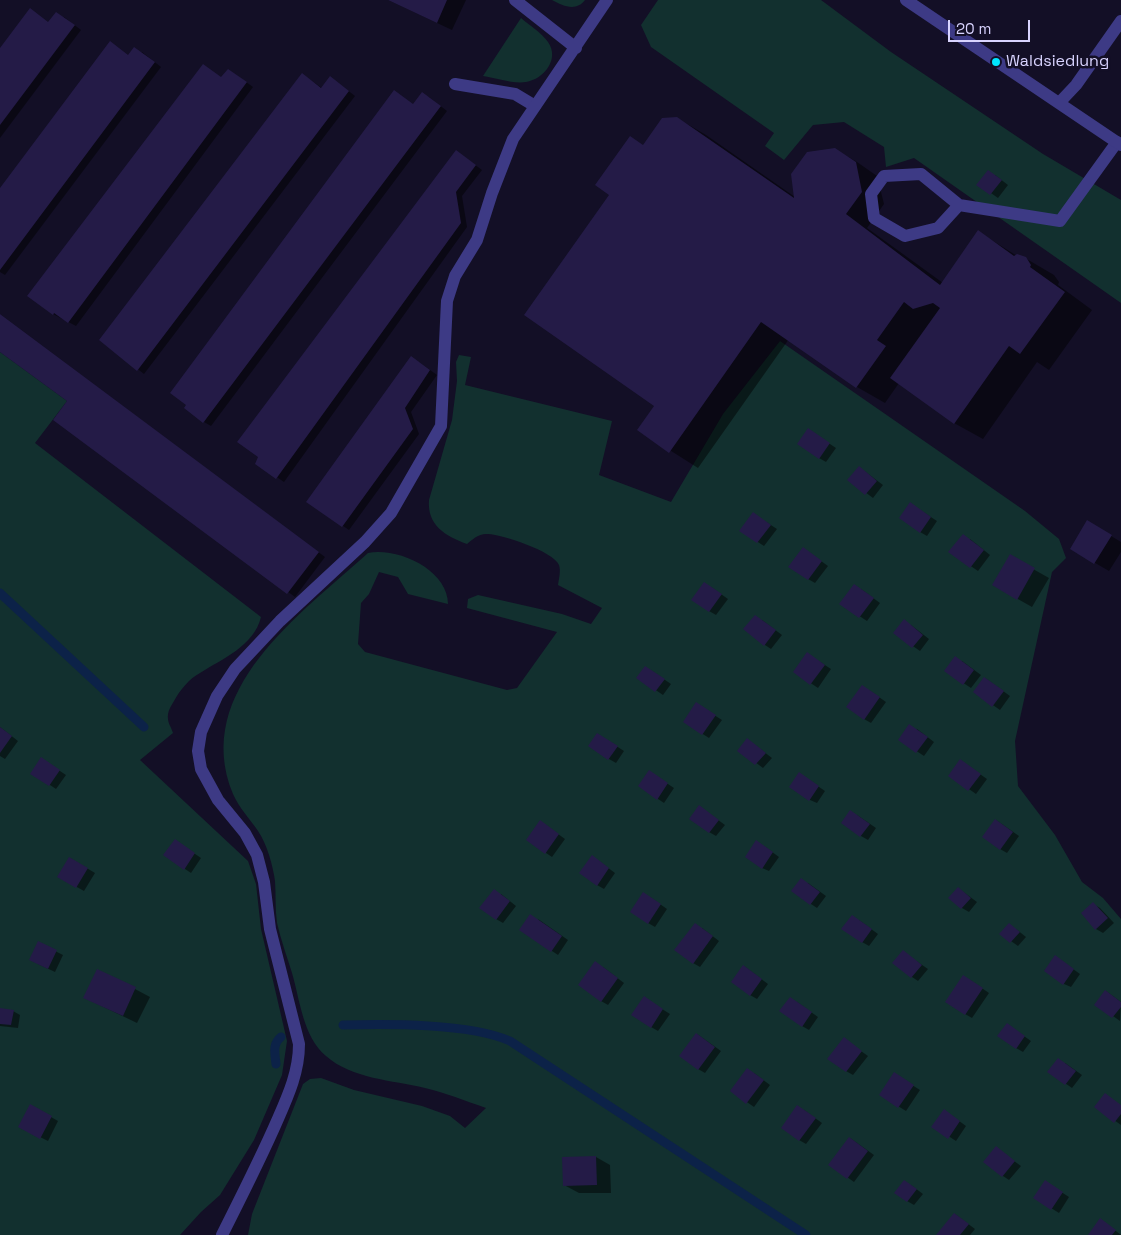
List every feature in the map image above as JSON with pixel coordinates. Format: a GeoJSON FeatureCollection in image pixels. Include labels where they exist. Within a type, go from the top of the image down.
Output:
{"type":"FeatureCollection","features":[{"type":"Feature","properties":{"kind":"street"},"geometry":{"type":"LineString","coordinates":[[514,0],[576,48]]}},
{"type":"Feature","properties":{"kind":"street"},"geometry":{"type":"LineString","coordinates":[[222,1235],[257,1169],[293,1083],[299,1061],[298,1044],[270,929],[264,882],[257,855],[244,833],[218,800],[200,769],[198,751],[201,732],[217,696],[235,669],[280,621],[365,542],[392,513],[441,426],[447,301],[455,276],[477,240],[513,139],[608,0]]}},
{"type":"Feature","properties":{"kind":"street"},"geometry":{"type":"LineString","coordinates":[[906,0],[1119,143],[1060,221],[959,205],[921,174],[884,176],[871,194],[874,218],[905,236],[938,228],[959,205]]}},
{"type":"Feature","properties":{"kind":"street"},"geometry":{"type":"LineString","coordinates":[[1059,103],[1076,85],[1121,21]]}},
{"type":"Feature","properties":{"kind":"street"},"geometry":{"type":"LineString","coordinates":[[455,84],[516,94],[535,106]]}},
{"type":"Feature","properties":{"kind":"green space"},"geometry":{"type":"Polygon","coordinates":[[[552,0],[585,0],[578,6],[569,7],[552,0]]]}},
{"type":"Feature","properties":{"kind":"green space"},"geometry":{"type":"Polygon","coordinates":[[[658,0],[821,0],[891,52],[1043,154],[1121,200],[1121,303],[914,158],[886,167],[884,147],[844,122],[813,125],[784,160],[765,146],[774,133],[651,47],[641,25],[658,0]]]}},
{"type":"Feature","properties":{"kind":"green space"},"geometry":{"type":"Polygon","coordinates":[[[521,18],[548,42],[552,55],[548,67],[539,77],[526,82],[510,82],[483,76],[521,18]]]}},
{"type":"Feature","properties":{"kind":"green space"},"geometry":{"type":"Polygon","coordinates":[[[780,341],[1025,511],[1059,539],[1066,558],[1052,572],[1015,741],[1018,786],[1055,835],[1082,882],[1103,898],[1121,919],[1121,1235],[248,1235],[252,1214],[303,1084],[310,1079],[321,1078],[354,1090],[422,1106],[450,1116],[465,1128],[486,1108],[433,1090],[373,1078],[348,1070],[326,1056],[312,1039],[303,1018],[277,923],[275,881],[269,855],[261,836],[235,799],[224,756],[227,721],[240,688],[260,657],[285,629],[368,553],[393,554],[406,558],[431,571],[440,581],[446,592],[448,604],[408,594],[398,577],[379,572],[369,594],[361,603],[358,644],[365,652],[507,690],[517,688],[557,632],[467,608],[468,599],[478,595],[562,614],[591,624],[602,608],[558,585],[559,565],[555,560],[538,549],[505,537],[488,534],[479,535],[467,544],[445,533],[434,523],[429,509],[429,500],[452,420],[457,381],[456,362],[459,355],[471,357],[465,385],[612,421],[599,475],[671,502],[723,414],[780,341]]]}},
{"type":"Feature","properties":{"kind":"green space"},"geometry":{"type":"Polygon","coordinates":[[[0,352],[67,401],[35,443],[261,617],[252,636],[244,644],[227,657],[196,675],[185,685],[176,697],[168,716],[173,733],[140,760],[248,861],[256,884],[261,929],[287,1041],[282,1075],[254,1140],[220,1195],[180,1235],[0,1235],[0,352]]]}},
{"type":"Feature","properties":{"kind":"building"},"geometry":{"type":"Polygon","coordinates":[[[388,0],[447,0],[437,23],[388,0]]]}},
{"type":"Feature","properties":{"kind":"building"},"geometry":{"type":"Polygon","coordinates":[[[30,8],[48,22],[56,12],[75,25],[0,125],[0,48],[30,8]]]}},
{"type":"Feature","properties":{"kind":"building"},"geometry":{"type":"Polygon","coordinates":[[[110,41],[128,55],[134,47],[155,62],[0,270],[0,188],[110,41]]]}},
{"type":"Feature","properties":{"kind":"building"},"geometry":{"type":"Polygon","coordinates":[[[203,64],[221,77],[228,69],[247,82],[68,323],[54,313],[53,315],[27,296],[203,64]]]}},
{"type":"Feature","properties":{"kind":"building"},"geometry":{"type":"Polygon","coordinates":[[[302,73],[321,88],[330,76],[349,91],[137,371],[99,340],[302,73]]]}},
{"type":"Feature","properties":{"kind":"building"},"geometry":{"type":"Polygon","coordinates":[[[394,90],[413,104],[422,92],[441,106],[203,423],[184,408],[186,405],[170,393],[394,90]]]}},
{"type":"Feature","properties":{"kind":"building"},"geometry":{"type":"Polygon","coordinates":[[[677,117],[794,198],[791,174],[807,152],[835,148],[856,162],[862,192],[846,214],[940,285],[978,230],[1014,256],[1017,254],[1026,257],[1031,265],[1030,267],[1065,292],[1020,354],[1009,346],[954,424],[890,378],[940,308],[933,303],[913,309],[904,302],[877,340],[886,346],[856,388],[761,322],[669,453],[637,430],[654,406],[524,315],[609,195],[595,185],[630,136],[643,145],[662,118],[677,117]]]}},
{"type":"Feature","properties":{"kind":"building"},"geometry":{"type":"Polygon","coordinates":[[[456,150],[476,165],[456,192],[461,223],[276,479],[255,464],[258,457],[237,442],[456,150]]]}},
{"type":"Feature","properties":{"kind":"building"},"geometry":{"type":"Polygon","coordinates":[[[988,170],[1002,180],[990,195],[976,185],[988,170]]]}},
{"type":"Feature","properties":{"kind":"building"},"geometry":{"type":"Polygon","coordinates":[[[0,314],[319,552],[287,594],[53,420],[67,401],[0,352],[0,314]]]}},
{"type":"Feature","properties":{"kind":"building"},"geometry":{"type":"Polygon","coordinates":[[[411,356],[430,370],[405,408],[413,429],[342,527],[306,502],[411,356]]]}},
{"type":"Feature","properties":{"kind":"building"},"geometry":{"type":"Polygon","coordinates":[[[808,428],[830,443],[819,459],[797,444],[808,428]]]}},
{"type":"Feature","properties":{"kind":"building"},"geometry":{"type":"Polygon","coordinates":[[[859,466],[877,481],[865,495],[847,480],[859,466]]]}},
{"type":"Feature","properties":{"kind":"building"},"geometry":{"type":"Polygon","coordinates":[[[910,502],[931,517],[920,533],[899,518],[910,502]]]}},
{"type":"Feature","properties":{"kind":"building"},"geometry":{"type":"Polygon","coordinates":[[[753,512],[771,525],[757,543],[739,531],[753,512]]]}},
{"type":"Feature","properties":{"kind":"building"},"geometry":{"type":"Polygon","coordinates":[[[1087,520],[1112,535],[1094,564],[1070,549],[1087,520]]]}},
{"type":"Feature","properties":{"kind":"building"},"geometry":{"type":"Polygon","coordinates":[[[963,534],[984,550],[970,568],[948,552],[963,534]]]}},
{"type":"Feature","properties":{"kind":"building"},"geometry":{"type":"Polygon","coordinates":[[[803,547],[822,561],[808,580],[788,567],[803,547]]]}},
{"type":"Feature","properties":{"kind":"building"},"geometry":{"type":"Polygon","coordinates":[[[1010,554],[1035,568],[1017,600],[992,585],[1010,554]]]}},
{"type":"Feature","properties":{"kind":"building"},"geometry":{"type":"Polygon","coordinates":[[[704,582],[722,594],[709,612],[691,600],[704,582]]]}},
{"type":"Feature","properties":{"kind":"building"},"geometry":{"type":"Polygon","coordinates":[[[854,584],[874,598],[859,618],[839,604],[854,584]]]}},
{"type":"Feature","properties":{"kind":"building"},"geometry":{"type":"Polygon","coordinates":[[[755,615],[776,630],[764,646],[743,629],[755,615]]]}},
{"type":"Feature","properties":{"kind":"building"},"geometry":{"type":"Polygon","coordinates":[[[904,619],[923,635],[912,648],[893,633],[904,619]]]}},
{"type":"Feature","properties":{"kind":"building"},"geometry":{"type":"Polygon","coordinates":[[[807,652],[825,665],[810,685],[793,672],[807,652]]]}},
{"type":"Feature","properties":{"kind":"building"},"geometry":{"type":"Polygon","coordinates":[[[955,656],[974,670],[963,685],[944,671],[955,656]]]}},
{"type":"Feature","properties":{"kind":"building"},"geometry":{"type":"Polygon","coordinates":[[[645,666],[665,679],[655,692],[636,678],[645,666]]]}},
{"type":"Feature","properties":{"kind":"building"},"geometry":{"type":"Polygon","coordinates":[[[984,677],[1004,691],[992,707],[973,692],[984,677]]]}},
{"type":"Feature","properties":{"kind":"building"},"geometry":{"type":"Polygon","coordinates":[[[862,685],[880,697],[864,720],[846,707],[862,685]]]}},
{"type":"Feature","properties":{"kind":"building"},"geometry":{"type":"Polygon","coordinates":[[[696,702],[716,715],[702,735],[683,722],[696,702]]]}},
{"type":"Feature","properties":{"kind":"building"},"geometry":{"type":"Polygon","coordinates":[[[909,724],[928,737],[916,753],[898,740],[909,724]]]}},
{"type":"Feature","properties":{"kind":"building"},"geometry":{"type":"Polygon","coordinates":[[[0,727],[12,736],[0,753],[0,727]]]}},
{"type":"Feature","properties":{"kind":"building"},"geometry":{"type":"Polygon","coordinates":[[[597,733],[618,746],[608,760],[588,746],[597,733]]]}},
{"type":"Feature","properties":{"kind":"building"},"geometry":{"type":"Polygon","coordinates":[[[747,738],[766,753],[755,765],[737,751],[747,738]]]}},
{"type":"Feature","properties":{"kind":"building"},"geometry":{"type":"Polygon","coordinates":[[[41,757],[60,770],[49,786],[30,774],[41,757]]]}},
{"type":"Feature","properties":{"kind":"building"},"geometry":{"type":"Polygon","coordinates":[[[960,759],[981,774],[968,791],[948,776],[960,759]]]}},
{"type":"Feature","properties":{"kind":"building"},"geometry":{"type":"Polygon","coordinates":[[[649,770],[668,783],[657,800],[638,786],[649,770]]]}},
{"type":"Feature","properties":{"kind":"building"},"geometry":{"type":"Polygon","coordinates":[[[799,772],[819,786],[809,801],[789,787],[799,772]]]}},
{"type":"Feature","properties":{"kind":"building"},"geometry":{"type":"Polygon","coordinates":[[[699,805],[719,820],[709,833],[689,819],[699,805]]]}},
{"type":"Feature","properties":{"kind":"building"},"geometry":{"type":"Polygon","coordinates":[[[850,810],[870,824],[860,837],[841,823],[850,810]]]}},
{"type":"Feature","properties":{"kind":"building"},"geometry":{"type":"Polygon","coordinates":[[[995,819],[1013,832],[1000,850],[982,837],[995,819]]]}},
{"type":"Feature","properties":{"kind":"building"},"geometry":{"type":"Polygon","coordinates":[[[540,820],[559,834],[545,854],[526,840],[540,820]]]}},
{"type":"Feature","properties":{"kind":"building"},"geometry":{"type":"Polygon","coordinates":[[[175,839],[195,853],[184,870],[163,855],[175,839]]]}},
{"type":"Feature","properties":{"kind":"building"},"geometry":{"type":"Polygon","coordinates":[[[756,840],[773,852],[762,869],[745,857],[756,840]]]}},
{"type":"Feature","properties":{"kind":"building"},"geometry":{"type":"Polygon","coordinates":[[[592,855],[609,868],[597,886],[579,873],[592,855]]]}},
{"type":"Feature","properties":{"kind":"building"},"geometry":{"type":"Polygon","coordinates":[[[69,857],[88,868],[76,888],[57,877],[69,857]]]}},
{"type":"Feature","properties":{"kind":"building"},"geometry":{"type":"Polygon","coordinates":[[[801,878],[820,892],[810,905],[791,891],[801,878]]]}},
{"type":"Feature","properties":{"kind":"building"},"geometry":{"type":"Polygon","coordinates":[[[958,887],[971,898],[961,909],[948,898],[958,887]]]}},
{"type":"Feature","properties":{"kind":"building"},"geometry":{"type":"Polygon","coordinates":[[[494,889],[510,901],[496,920],[479,908],[494,889]]]}},
{"type":"Feature","properties":{"kind":"building"},"geometry":{"type":"Polygon","coordinates":[[[643,892],[661,904],[648,924],[630,912],[643,892]]]}},
{"type":"Feature","properties":{"kind":"building"},"geometry":{"type":"Polygon","coordinates":[[[1093,902],[1108,918],[1095,930],[1081,913],[1093,902]]]}},
{"type":"Feature","properties":{"kind":"building"},"geometry":{"type":"Polygon","coordinates":[[[530,914],[562,936],[551,952],[519,930],[530,914]]]}},
{"type":"Feature","properties":{"kind":"building"},"geometry":{"type":"Polygon","coordinates":[[[852,915],[872,929],[862,943],[841,929],[852,915]]]}},
{"type":"Feature","properties":{"kind":"building"},"geometry":{"type":"Polygon","coordinates":[[[695,923],[713,936],[693,964],[674,950],[695,923]]]}},
{"type":"Feature","properties":{"kind":"building"},"geometry":{"type":"Polygon","coordinates":[[[1009,923],[1020,932],[1010,943],[999,934],[1009,923]]]}},
{"type":"Feature","properties":{"kind":"building"},"geometry":{"type":"Polygon","coordinates":[[[38,941],[57,950],[48,969],[29,960],[38,941]]]}},
{"type":"Feature","properties":{"kind":"building"},"geometry":{"type":"Polygon","coordinates":[[[903,950],[922,965],[911,978],[892,963],[903,950]]]}},
{"type":"Feature","properties":{"kind":"building"},"geometry":{"type":"Polygon","coordinates":[[[1055,955],[1074,969],[1063,985],[1044,971],[1055,955]]]}},
{"type":"Feature","properties":{"kind":"building"},"geometry":{"type":"Polygon","coordinates":[[[595,961],[618,978],[601,1002],[578,985],[595,961]]]}},
{"type":"Feature","properties":{"kind":"building"},"geometry":{"type":"Polygon","coordinates":[[[743,965],[762,979],[750,996],[731,982],[743,965]]]}},
{"type":"Feature","properties":{"kind":"building"},"geometry":{"type":"Polygon","coordinates":[[[97,969],[136,987],[123,1016],[83,998],[97,969]]]}},
{"type":"Feature","properties":{"kind":"building"},"geometry":{"type":"Polygon","coordinates":[[[963,975],[983,988],[965,1015],[945,1002],[963,975]]]}},
{"type":"Feature","properties":{"kind":"building"},"geometry":{"type":"Polygon","coordinates":[[[1105,990],[1121,1002],[1121,1007],[1112,1018],[1094,1005],[1105,990]]]}},
{"type":"Feature","properties":{"kind":"building"},"geometry":{"type":"Polygon","coordinates":[[[644,996],[663,1009],[651,1028],[631,1015],[644,996]]]}},
{"type":"Feature","properties":{"kind":"building"},"geometry":{"type":"Polygon","coordinates":[[[790,997],[812,1012],[802,1027],[779,1011],[790,997]]]}},
{"type":"Feature","properties":{"kind":"building"},"geometry":{"type":"Polygon","coordinates":[[[0,1008],[14,1010],[11,1025],[0,1024],[0,1008]]]}},
{"type":"Feature","properties":{"kind":"building"},"geometry":{"type":"Polygon","coordinates":[[[1007,1023],[1025,1036],[1016,1049],[997,1036],[1007,1023]]]}},
{"type":"Feature","properties":{"kind":"building"},"geometry":{"type":"Polygon","coordinates":[[[696,1033],[715,1047],[698,1070],[679,1056],[696,1033]]]}},
{"type":"Feature","properties":{"kind":"building"},"geometry":{"type":"Polygon","coordinates":[[[844,1037],[862,1051],[846,1072],[827,1059],[844,1037]]]}},
{"type":"Feature","properties":{"kind":"building"},"geometry":{"type":"Polygon","coordinates":[[[1058,1058],[1076,1071],[1065,1085],[1047,1072],[1058,1058]]]}},
{"type":"Feature","properties":{"kind":"building"},"geometry":{"type":"Polygon","coordinates":[[[747,1068],[764,1080],[746,1104],[730,1091],[747,1068]]]}},
{"type":"Feature","properties":{"kind":"building"},"geometry":{"type":"Polygon","coordinates":[[[894,1072],[914,1085],[898,1108],[879,1095],[894,1072]]]}},
{"type":"Feature","properties":{"kind":"building"},"geometry":{"type":"Polygon","coordinates":[[[1105,1093],[1121,1105],[1121,1114],[1114,1123],[1094,1107],[1105,1093]]]}},
{"type":"Feature","properties":{"kind":"building"},"geometry":{"type":"Polygon","coordinates":[[[30,1104],[52,1116],[40,1139],[18,1127],[30,1104]]]}},
{"type":"Feature","properties":{"kind":"building"},"geometry":{"type":"Polygon","coordinates":[[[797,1105],[816,1118],[799,1141],[781,1128],[797,1105]]]}},
{"type":"Feature","properties":{"kind":"building"},"geometry":{"type":"Polygon","coordinates":[[[944,1109],[960,1121],[948,1139],[931,1127],[944,1109]]]}},
{"type":"Feature","properties":{"kind":"building"},"geometry":{"type":"Polygon","coordinates":[[[849,1137],[868,1151],[847,1179],[828,1165],[849,1137]]]}},
{"type":"Feature","properties":{"kind":"building"},"geometry":{"type":"Polygon","coordinates":[[[996,1146],[1015,1161],[1002,1177],[983,1162],[996,1146]]]}},
{"type":"Feature","properties":{"kind":"building"},"geometry":{"type":"Polygon","coordinates":[[[596,1156],[597,1185],[563,1186],[562,1157],[596,1156]]]}},
{"type":"Feature","properties":{"kind":"building"},"geometry":{"type":"Polygon","coordinates":[[[904,1180],[917,1189],[907,1202],[894,1193],[904,1180]]]}},
{"type":"Feature","properties":{"kind":"building"},"geometry":{"type":"Polygon","coordinates":[[[1045,1180],[1063,1192],[1051,1210],[1033,1198],[1045,1180]]]}},
{"type":"Feature","properties":{"kind":"building"},"geometry":{"type":"Polygon","coordinates":[[[954,1213],[969,1224],[960,1235],[936,1235],[954,1213]]]}},
{"type":"Feature","properties":{"kind":"building"},"geometry":{"type":"Polygon","coordinates":[[[1100,1218],[1116,1230],[1112,1235],[1088,1235],[1100,1218]]]}},
{"type":"Feature","properties":{"kind":"waterway"},"geometry":{"type":"LineString","coordinates":[[0,593],[144,727]]}},
{"type":"Feature","properties":{"kind":"waterway"},"geometry":{"type":"LineString","coordinates":[[343,1025],[405,1025],[451,1028],[493,1035],[510,1041],[806,1235]]}},
{"type":"Feature","properties":{"kind":"waterway"},"geometry":{"type":"LineString","coordinates":[[276,1064],[275,1046],[281,1037]]}},
{"type":"Feature","properties":{"kind":"place","name":"Waldsiedlung"},"geometry":{"type":"Point","coordinates":[996,62]}}]}
